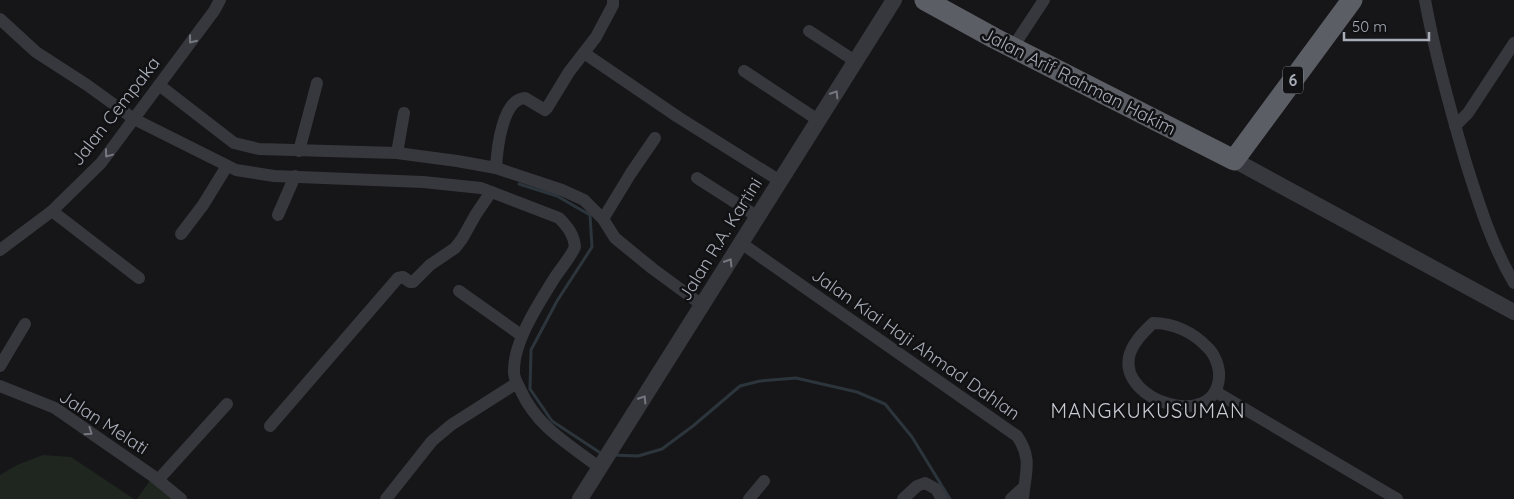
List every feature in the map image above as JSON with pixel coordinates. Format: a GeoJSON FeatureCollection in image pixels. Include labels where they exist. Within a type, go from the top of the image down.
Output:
{"type":"FeatureCollection","features":[{"type":"Feature","properties":{"kind":"highway","name":"Jalan Arif Rahman Hakim"},"geometry":{"type":"LineString","coordinates":[[925,0],[1234,160]]}},
{"type":"Feature","properties":{"kind":"highway","name":"6"},"geometry":{"type":"LineString","coordinates":[[1234,160],[1352,0]]}},
{"type":"Feature","properties":{"kind":"street","name":"Jalan Cempaka"},"geometry":{"type":"LineString","coordinates":[[0,250],[52,211],[101,163],[214,11],[220,0]]}},
{"type":"Feature","properties":{"kind":"street"},"geometry":{"type":"LineString","coordinates":[[496,168],[498,145],[512,104],[516,100],[525,98],[545,110],[606,19],[613,5],[613,0]]}},
{"type":"Feature","properties":{"kind":"street","name":"Jalan R.A. Kartini"},"geometry":{"type":"LineString","coordinates":[[580,499],[894,0]]}},
{"type":"Feature","properties":{"kind":"street"},"geometry":{"type":"LineString","coordinates":[[1014,46],[1044,0]]}},
{"type":"Feature","properties":{"kind":"street"},"geometry":{"type":"LineString","coordinates":[[1425,0],[1431,35],[1455,126],[1484,218],[1512,275]]}},
{"type":"Feature","properties":{"kind":"street"},"geometry":{"type":"LineString","coordinates":[[0,19],[36,52],[136,117],[227,166],[246,173],[452,184],[481,188],[559,218],[567,226],[574,238],[576,247],[552,281],[521,335],[513,368],[514,377],[526,402],[539,420],[554,435],[601,466]]}},
{"type":"Feature","properties":{"kind":"street"},"geometry":{"type":"LineString","coordinates":[[809,31],[855,61]]}},
{"type":"Feature","properties":{"kind":"street"},"geometry":{"type":"LineString","coordinates":[[1455,126],[1468,113],[1514,43]]}},
{"type":"Feature","properties":{"kind":"street"},"geometry":{"type":"LineString","coordinates":[[584,53],[678,117],[780,181]]}},
{"type":"Feature","properties":{"kind":"street"},"geometry":{"type":"LineString","coordinates":[[744,71],[818,120]]}},
{"type":"Feature","properties":{"kind":"street"},"geometry":{"type":"LineString","coordinates":[[300,151],[317,83]]}},
{"type":"Feature","properties":{"kind":"street"},"geometry":{"type":"LineString","coordinates":[[155,90],[234,143],[259,149],[397,153],[457,161],[496,168],[562,190],[584,200],[603,219],[615,238],[702,305]]}},
{"type":"Feature","properties":{"kind":"street"},"geometry":{"type":"LineString","coordinates":[[397,153],[404,113]]}},
{"type":"Feature","properties":{"kind":"street"},"geometry":{"type":"LineString","coordinates":[[603,219],[655,138]]}},
{"type":"Feature","properties":{"kind":"street"},"geometry":{"type":"LineString","coordinates":[[1234,160],[1514,312]]}},
{"type":"Feature","properties":{"kind":"street"},"geometry":{"type":"LineString","coordinates":[[181,234],[203,205],[227,166]]}},
{"type":"Feature","properties":{"kind":"street"},"geometry":{"type":"LineString","coordinates":[[278,215],[295,176]]}},
{"type":"Feature","properties":{"kind":"street"},"geometry":{"type":"LineString","coordinates":[[697,178],[758,217]]}},
{"type":"Feature","properties":{"kind":"street"},"geometry":{"type":"LineString","coordinates":[[270,426],[398,278],[403,277],[413,282],[430,265],[455,248],[491,192]]}},
{"type":"Feature","properties":{"kind":"street"},"geometry":{"type":"LineString","coordinates":[[52,211],[139,278]]}},
{"type":"Feature","properties":{"kind":"street","name":"Jalan Kiai Haji Ahmad Dahlan"},"geometry":{"type":"LineString","coordinates":[[741,243],[1017,436],[1025,447],[1027,461],[1023,493]]}},
{"type":"Feature","properties":{"kind":"street"},"geometry":{"type":"LineString","coordinates":[[459,291],[521,335]]}},
{"type":"Feature","properties":{"kind":"street"},"geometry":{"type":"LineString","coordinates":[[1153,323],[1166,323],[1194,336],[1212,351],[1219,377],[1216,392],[1207,401],[1195,405],[1173,406],[1154,398],[1138,386],[1128,371],[1129,356],[1134,344],[1153,323]]}},
{"type":"Feature","properties":{"kind":"street"},"geometry":{"type":"LineString","coordinates":[[0,366],[25,324]]}},
{"type":"Feature","properties":{"kind":"street"},"geometry":{"type":"LineString","coordinates":[[386,499],[432,441],[451,425],[517,383]]}},
{"type":"Feature","properties":{"kind":"street","name":"Jalan Melati"},"geometry":{"type":"LineString","coordinates":[[0,386],[55,408],[158,480],[181,499]]}},
{"type":"Feature","properties":{"kind":"street"},"geometry":{"type":"LineString","coordinates":[[1216,392],[1397,499]]}},
{"type":"Feature","properties":{"kind":"street"},"geometry":{"type":"LineString","coordinates":[[158,480],[227,404]]}},
{"type":"Feature","properties":{"kind":"street"},"geometry":{"type":"LineString","coordinates":[[749,499],[764,481]]}},
{"type":"Feature","properties":{"kind":"street"},"geometry":{"type":"LineString","coordinates":[[903,499],[916,486],[925,483],[936,489],[942,499]]}},
{"type":"Feature","properties":{"kind":"street"},"geometry":{"type":"LineString","coordinates":[[1011,499],[1023,493]]}},
{"type":"Feature","properties":{"kind":"shaded area"},"geometry":{"type":"Polygon","coordinates":[[[43,455],[71,457],[134,499],[0,499],[0,475],[17,465],[43,455]]]}},
{"type":"Feature","properties":{"kind":"shaded area"},"geometry":{"type":"Polygon","coordinates":[[[153,476],[181,499],[137,499],[153,476]]]}},
{"type":"Feature","properties":{"kind":"waterway"},"geometry":{"type":"LineString","coordinates":[[519,184],[557,196],[590,215],[592,247],[557,301],[531,350],[530,389],[552,421],[602,454]]}},
{"type":"Feature","properties":{"kind":"waterway"},"geometry":{"type":"LineString","coordinates":[[613,455],[638,456],[662,449],[693,426],[740,386],[760,381],[796,378],[857,392],[885,404],[912,437],[950,499]]}},
{"type":"Feature","properties":{"kind":"district","name":"MANGKUKUSUMAN"},"geometry":{"type":"Point","coordinates":[1148,410]}}]}
